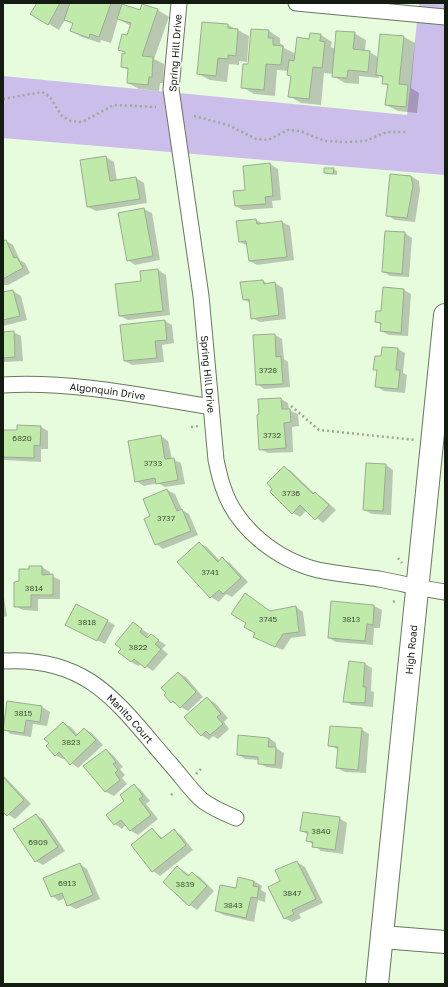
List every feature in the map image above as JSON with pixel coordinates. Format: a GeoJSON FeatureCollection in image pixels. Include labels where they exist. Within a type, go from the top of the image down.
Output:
{"type":"FeatureCollection","features":[{"type":"Feature","properties":{"kind":"street","name":"Spring Hill Drive"},"geometry":{"type":"LineString","coordinates":[[178,3],[171,89],[201,296],[216,460],[222,487],[237,515],[258,538],[284,557],[318,570],[418,586],[445,592]]}},
{"type":"Feature","properties":{"kind":"street"},"geometry":{"type":"LineString","coordinates":[[296,3],[445,17]]}},
{"type":"Feature","properties":{"kind":"street","name":"High Road"},"geometry":{"type":"LineString","coordinates":[[377,984],[445,315]]}},
{"type":"Feature","properties":{"kind":"street","name":"Algonquin Drive"},"geometry":{"type":"LineString","coordinates":[[3,385],[46,385],[74,387],[211,406]]}},
{"type":"Feature","properties":{"kind":"street","name":"Manito Court"},"geometry":{"type":"LineString","coordinates":[[3,661],[38,661],[56,665],[81,674],[95,683],[119,705],[202,800],[216,809],[236,818]]}},
{"type":"Feature","properties":{"kind":"street"},"geometry":{"type":"LineString","coordinates":[[382,937],[445,942]]}},
{"type":"Feature","properties":{"kind":"path"},"geometry":{"type":"LineString","coordinates":[[3,99],[42,92],[49,96],[62,116],[71,121],[82,122],[114,105],[156,107]]}},
{"type":"Feature","properties":{"kind":"path"},"geometry":{"type":"LineString","coordinates":[[194,116],[228,125],[256,139],[268,140],[288,130],[300,131],[325,141],[348,142],[365,141],[387,132],[406,132]]}},
{"type":"Feature","properties":{"kind":"path"},"geometry":{"type":"LineString","coordinates":[[291,406],[319,430],[432,442]]}},
{"type":"Feature","properties":{"kind":"path"},"geometry":{"type":"LineString","coordinates":[[392,602],[397,600]]}},
{"type":"Feature","properties":{"kind":"shaded area"},"geometry":{"type":"Polygon","coordinates":[[[419,3],[445,3],[445,175],[3,138],[3,76],[407,115],[419,3]]]}},
{"type":"Feature","properties":{"kind":"building"},"geometry":{"type":"Polygon","coordinates":[[[37,3],[60,3],[48,25],[30,14],[37,3]]]}},
{"type":"Feature","properties":{"kind":"building"},"geometry":{"type":"Polygon","coordinates":[[[70,3],[111,3],[99,37],[90,34],[89,38],[70,31],[73,23],[64,20],[70,3]]]}},
{"type":"Feature","properties":{"kind":"building"},"geometry":{"type":"Polygon","coordinates":[[[122,4],[140,10],[142,4],[158,9],[142,56],[153,57],[152,77],[149,77],[148,85],[127,83],[128,68],[121,67],[122,53],[125,54],[125,52],[118,50],[122,34],[127,35],[131,23],[117,19],[122,4]]]}},
{"type":"Feature","properties":{"kind":"building"},"geometry":{"type":"Polygon","coordinates":[[[202,22],[228,24],[228,28],[238,29],[236,56],[228,55],[228,59],[218,58],[216,76],[197,74],[202,22]]]}},
{"type":"Feature","properties":{"kind":"building"},"geometry":{"type":"Polygon","coordinates":[[[251,29],[269,30],[268,38],[273,38],[273,45],[283,46],[281,65],[266,64],[264,90],[241,88],[243,64],[248,64],[251,29]]]}},
{"type":"Feature","properties":{"kind":"building"},"geometry":{"type":"Polygon","coordinates":[[[336,31],[355,32],[353,49],[370,51],[368,72],[348,70],[347,78],[332,77],[336,31]]]}},
{"type":"Feature","properties":{"kind":"building"},"geometry":{"type":"Polygon","coordinates":[[[310,33],[321,34],[320,41],[325,42],[322,68],[313,67],[309,99],[288,97],[291,76],[287,75],[289,60],[294,61],[297,37],[309,39],[310,33]]]}},
{"type":"Feature","properties":{"kind":"building"},"geometry":{"type":"Polygon","coordinates":[[[380,34],[404,36],[399,84],[408,85],[406,107],[385,105],[388,84],[382,84],[383,76],[376,75],[380,34]]]}},
{"type":"Feature","properties":{"kind":"building"},"geometry":{"type":"Polygon","coordinates":[[[106,156],[110,181],[136,177],[140,199],[87,207],[80,160],[106,156]]]}},
{"type":"Feature","properties":{"kind":"building"},"geometry":{"type":"Polygon","coordinates":[[[270,163],[273,196],[265,197],[266,204],[235,206],[233,191],[245,190],[243,166],[270,163]]]}},
{"type":"Feature","properties":{"kind":"building"},"geometry":{"type":"Polygon","coordinates":[[[324,168],[334,168],[333,174],[324,173],[324,168]]]}},
{"type":"Feature","properties":{"kind":"building"},"geometry":{"type":"Polygon","coordinates":[[[390,174],[411,176],[413,186],[407,218],[386,216],[390,174]]]}},
{"type":"Feature","properties":{"kind":"building"},"geometry":{"type":"Polygon","coordinates":[[[144,208],[153,256],[127,261],[118,213],[144,208]]]}},
{"type":"Feature","properties":{"kind":"building"},"geometry":{"type":"Polygon","coordinates":[[[256,219],[257,224],[282,221],[287,257],[249,261],[246,241],[239,242],[236,221],[256,219]]]}},
{"type":"Feature","properties":{"kind":"building"},"geometry":{"type":"Polygon","coordinates":[[[385,231],[405,232],[402,274],[382,272],[385,231]]]}},
{"type":"Feature","properties":{"kind":"building"},"geometry":{"type":"Polygon","coordinates":[[[6,240],[14,258],[17,257],[23,268],[3,279],[3,241],[6,240]]]}},
{"type":"Feature","properties":{"kind":"building"},"geometry":{"type":"Polygon","coordinates":[[[158,269],[163,311],[119,316],[115,284],[141,281],[140,271],[158,269]]]}},
{"type":"Feature","properties":{"kind":"building"},"geometry":{"type":"Polygon","coordinates":[[[263,280],[264,284],[275,282],[279,315],[251,319],[249,299],[243,300],[240,282],[263,280]]]}},
{"type":"Feature","properties":{"kind":"building"},"geometry":{"type":"Polygon","coordinates":[[[383,287],[404,289],[401,333],[380,331],[381,323],[375,322],[376,311],[381,311],[383,287]]]}},
{"type":"Feature","properties":{"kind":"building"},"geometry":{"type":"Polygon","coordinates":[[[13,290],[20,316],[3,320],[3,292],[13,290]]]}},
{"type":"Feature","properties":{"kind":"building"},"geometry":{"type":"Polygon","coordinates":[[[165,320],[167,340],[155,341],[157,358],[124,361],[120,325],[165,320]]]}},
{"type":"Feature","properties":{"kind":"building"},"geometry":{"type":"Polygon","coordinates":[[[14,331],[15,357],[3,358],[3,332],[14,331]]]}},
{"type":"Feature","properties":{"kind":"building"},"geometry":{"type":"Polygon","coordinates":[[[275,334],[276,357],[281,356],[283,384],[256,385],[253,335],[275,334]]]}},
{"type":"Feature","properties":{"kind":"building"},"geometry":{"type":"Polygon","coordinates":[[[382,347],[398,348],[396,370],[400,370],[398,389],[375,387],[377,370],[373,370],[375,356],[381,356],[382,347]]]}},
{"type":"Feature","properties":{"kind":"building"},"geometry":{"type":"Polygon","coordinates":[[[281,398],[282,409],[290,409],[291,422],[284,423],[286,448],[259,450],[257,415],[259,414],[258,399],[281,398]]]}},
{"type":"Feature","properties":{"kind":"building"},"geometry":{"type":"Polygon","coordinates":[[[17,425],[41,426],[40,446],[34,445],[34,458],[3,457],[3,430],[17,430],[17,425]]]}},
{"type":"Feature","properties":{"kind":"building"},"geometry":{"type":"Polygon","coordinates":[[[161,435],[165,459],[174,458],[178,480],[156,484],[155,478],[135,482],[128,441],[161,435]]]}},
{"type":"Feature","properties":{"kind":"building"},"geometry":{"type":"Polygon","coordinates":[[[366,463],[386,464],[383,511],[363,510],[366,463]]]}},
{"type":"Feature","properties":{"kind":"building"},"geometry":{"type":"Polygon","coordinates":[[[284,466],[313,494],[315,492],[329,505],[315,520],[300,505],[292,514],[270,492],[272,489],[267,483],[284,466]]]}},
{"type":"Feature","properties":{"kind":"building"},"geometry":{"type":"Polygon","coordinates":[[[167,489],[177,511],[182,509],[191,531],[155,545],[144,519],[150,516],[143,499],[167,489]]]}},
{"type":"Feature","properties":{"kind":"building"},"geometry":{"type":"Polygon","coordinates":[[[199,542],[218,562],[222,557],[241,578],[223,594],[219,590],[210,598],[177,562],[199,542]]]}},
{"type":"Feature","properties":{"kind":"building"},"geometry":{"type":"Polygon","coordinates":[[[29,566],[42,566],[42,575],[53,574],[53,595],[31,595],[31,607],[14,607],[14,582],[19,581],[19,569],[29,569],[29,566]]]}},
{"type":"Feature","properties":{"kind":"building"},"geometry":{"type":"Polygon","coordinates":[[[245,593],[270,611],[296,606],[299,632],[283,634],[275,647],[253,637],[255,633],[244,627],[246,623],[231,614],[245,593]]]}},
{"type":"Feature","properties":{"kind":"building"},"geometry":{"type":"Polygon","coordinates":[[[331,601],[374,605],[373,625],[367,624],[365,641],[328,638],[331,601]]]}},
{"type":"Feature","properties":{"kind":"building"},"geometry":{"type":"Polygon","coordinates":[[[76,604],[108,620],[97,641],[65,625],[76,604]]]}},
{"type":"Feature","properties":{"kind":"building"},"geometry":{"type":"Polygon","coordinates":[[[133,622],[142,629],[140,632],[147,638],[151,634],[159,640],[155,644],[161,649],[145,668],[134,659],[131,662],[118,652],[121,649],[115,644],[133,622]]]}},
{"type":"Feature","properties":{"kind":"building"},"geometry":{"type":"Polygon","coordinates":[[[349,661],[365,663],[363,687],[366,687],[365,703],[343,702],[349,661]]]}},
{"type":"Feature","properties":{"kind":"building"},"geometry":{"type":"Polygon","coordinates":[[[178,672],[196,692],[180,708],[173,701],[171,703],[164,695],[166,693],[161,688],[178,672]]]}},
{"type":"Feature","properties":{"kind":"building"},"geometry":{"type":"Polygon","coordinates":[[[207,697],[221,714],[217,717],[223,724],[210,735],[206,731],[201,736],[184,717],[207,697]]]}},
{"type":"Feature","properties":{"kind":"building"},"geometry":{"type":"Polygon","coordinates":[[[7,701],[42,706],[40,722],[26,720],[24,733],[3,730],[7,701]]]}},
{"type":"Feature","properties":{"kind":"building"},"geometry":{"type":"Polygon","coordinates":[[[63,722],[76,736],[84,728],[96,740],[70,765],[59,752],[55,756],[46,746],[49,743],[44,739],[63,722]]]}},
{"type":"Feature","properties":{"kind":"building"},"geometry":{"type":"Polygon","coordinates":[[[330,726],[362,728],[358,770],[336,768],[338,747],[328,746],[330,726]]]}},
{"type":"Feature","properties":{"kind":"building"},"geometry":{"type":"Polygon","coordinates":[[[238,735],[269,738],[268,747],[276,747],[275,765],[258,764],[258,757],[237,755],[238,735]]]}},
{"type":"Feature","properties":{"kind":"building"},"geometry":{"type":"Polygon","coordinates":[[[106,749],[116,762],[113,764],[118,770],[115,773],[120,780],[105,792],[83,766],[106,749]]]}},
{"type":"Feature","properties":{"kind":"building"},"geometry":{"type":"Polygon","coordinates":[[[3,777],[24,800],[7,816],[3,812],[3,777]]]}},
{"type":"Feature","properties":{"kind":"building"},"geometry":{"type":"Polygon","coordinates":[[[134,784],[143,796],[139,799],[151,815],[130,831],[121,820],[114,825],[106,815],[124,801],[120,795],[134,784]]]}},
{"type":"Feature","properties":{"kind":"building"},"geometry":{"type":"Polygon","coordinates":[[[303,812],[340,817],[335,850],[312,847],[313,842],[306,841],[308,832],[300,831],[303,812]]]}},
{"type":"Feature","properties":{"kind":"building"},"geometry":{"type":"Polygon","coordinates":[[[36,814],[58,847],[35,862],[13,829],[36,814]]]}},
{"type":"Feature","properties":{"kind":"building"},"geometry":{"type":"Polygon","coordinates":[[[152,828],[161,839],[174,829],[186,845],[152,872],[131,845],[152,828]]]}},
{"type":"Feature","properties":{"kind":"building"},"geometry":{"type":"Polygon","coordinates":[[[297,861],[316,899],[292,910],[294,914],[284,919],[268,887],[280,881],[275,870],[297,861]]]}},
{"type":"Feature","properties":{"kind":"building"},"geometry":{"type":"Polygon","coordinates":[[[80,863],[93,895],[67,906],[62,893],[51,897],[43,878],[80,863]]]}},
{"type":"Feature","properties":{"kind":"building"},"geometry":{"type":"Polygon","coordinates":[[[177,866],[188,876],[192,872],[207,886],[189,906],[163,882],[177,866]]]}},
{"type":"Feature","properties":{"kind":"building"},"geometry":{"type":"Polygon","coordinates":[[[238,877],[254,881],[253,886],[259,887],[257,898],[251,897],[246,918],[215,911],[220,885],[236,888],[238,877]]]}}]}
